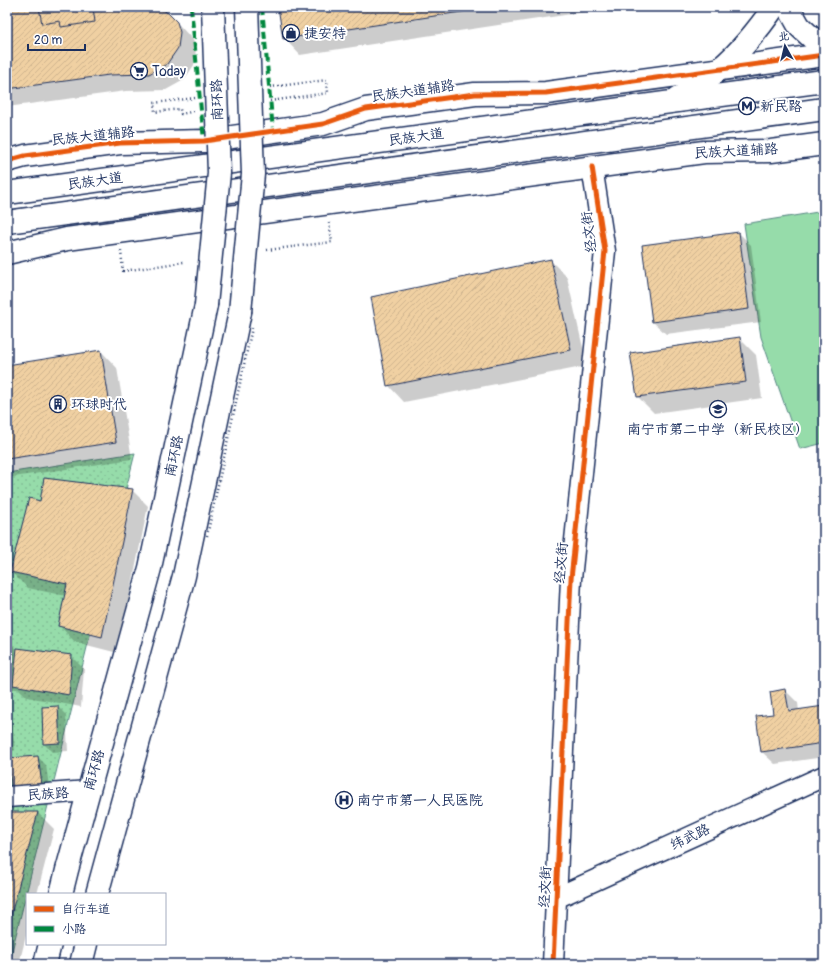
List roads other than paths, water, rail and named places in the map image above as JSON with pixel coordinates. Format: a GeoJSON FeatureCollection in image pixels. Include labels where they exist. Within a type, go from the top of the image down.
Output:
{"type":"FeatureCollection","features":[{"type":"Feature","properties":{"kind":"main road","name":"南环路"},"geometry":{"type":"LineString","coordinates":[[61,893],[150,568],[206,305],[219,173],[214,7]]}},
{"type":"Feature","properties":{"kind":"main road"},"geometry":{"type":"LineString","coordinates":[[97,893],[184,576],[240,312],[253,174],[247,7]]}},
{"type":"Feature","properties":{"kind":"main road"},"geometry":{"type":"LineString","coordinates":[[675,101],[720,69],[737,53],[774,7]]}},
{"type":"Feature","properties":{"kind":"main road"},"geometry":{"type":"LineString","coordinates":[[790,7],[790,10],[800,26],[812,38],[824,44]]}},
{"type":"Feature","properties":{"kind":"main road","name":"民族大道辅路"},"geometry":{"type":"LineString","coordinates":[[7,161],[25,156],[120,143],[204,141],[323,124],[366,109],[475,94],[546,93],[824,55]]}},
{"type":"Feature","properties":{"kind":"main road","name":"民族大道"},"geometry":{"type":"LineString","coordinates":[[7,193],[824,81]]}},
{"type":"Feature","properties":{"kind":"main road","name":"民族大道"},"geometry":{"type":"LineString","coordinates":[[7,222],[824,109]]}},
{"type":"Feature","properties":{"kind":"main road","name":"民族大道辅路"},"geometry":{"type":"LineString","coordinates":[[7,253],[74,238],[704,152],[771,151],[824,144]]}},
{"type":"Feature","properties":{"kind":"main road"},"geometry":{"type":"LineString","coordinates":[[45,964],[50,945]]}},
{"type":"Feature","properties":{"kind":"main road"},"geometry":{"type":"LineString","coordinates":[[81,964],[86,945]]}},
{"type":"Feature","properties":{"kind":"street","name":"经文街"},"geometry":{"type":"LineString","coordinates":[[553,964],[571,579],[605,251],[592,167]]}},
{"type":"Feature","properties":{"kind":"street","name":"纬武路"},"geometry":{"type":"LineString","coordinates":[[556,898],[824,776]]}},
{"type":"Feature","properties":{"kind":"street","name":"民族路"},"geometry":{"type":"LineString","coordinates":[[7,797],[88,791]]}},
{"type":"Feature","properties":{"kind":"place","name":"捷安特"},"geometry":{"type":"Point","coordinates":[291,33]}},
{"type":"Feature","properties":{"kind":"place","name":"Today"},"geometry":{"type":"Point","coordinates":[139,71]}},
{"type":"Feature","properties":{"kind":"place","name":"新民路"},"geometry":{"type":"Point","coordinates":[747,106]}},
{"type":"Feature","properties":{"kind":"place","name":"环球时代"},"geometry":{"type":"Point","coordinates":[58,404]}},
{"type":"Feature","properties":{"kind":"place","name":"南宁市第二中学（新民校区）"},"geometry":{"type":"Point","coordinates":[718,409]}},
{"type":"Feature","properties":{"kind":"place","name":"南宁市第一人民医院"},"geometry":{"type":"Point","coordinates":[344,800]}}]}
